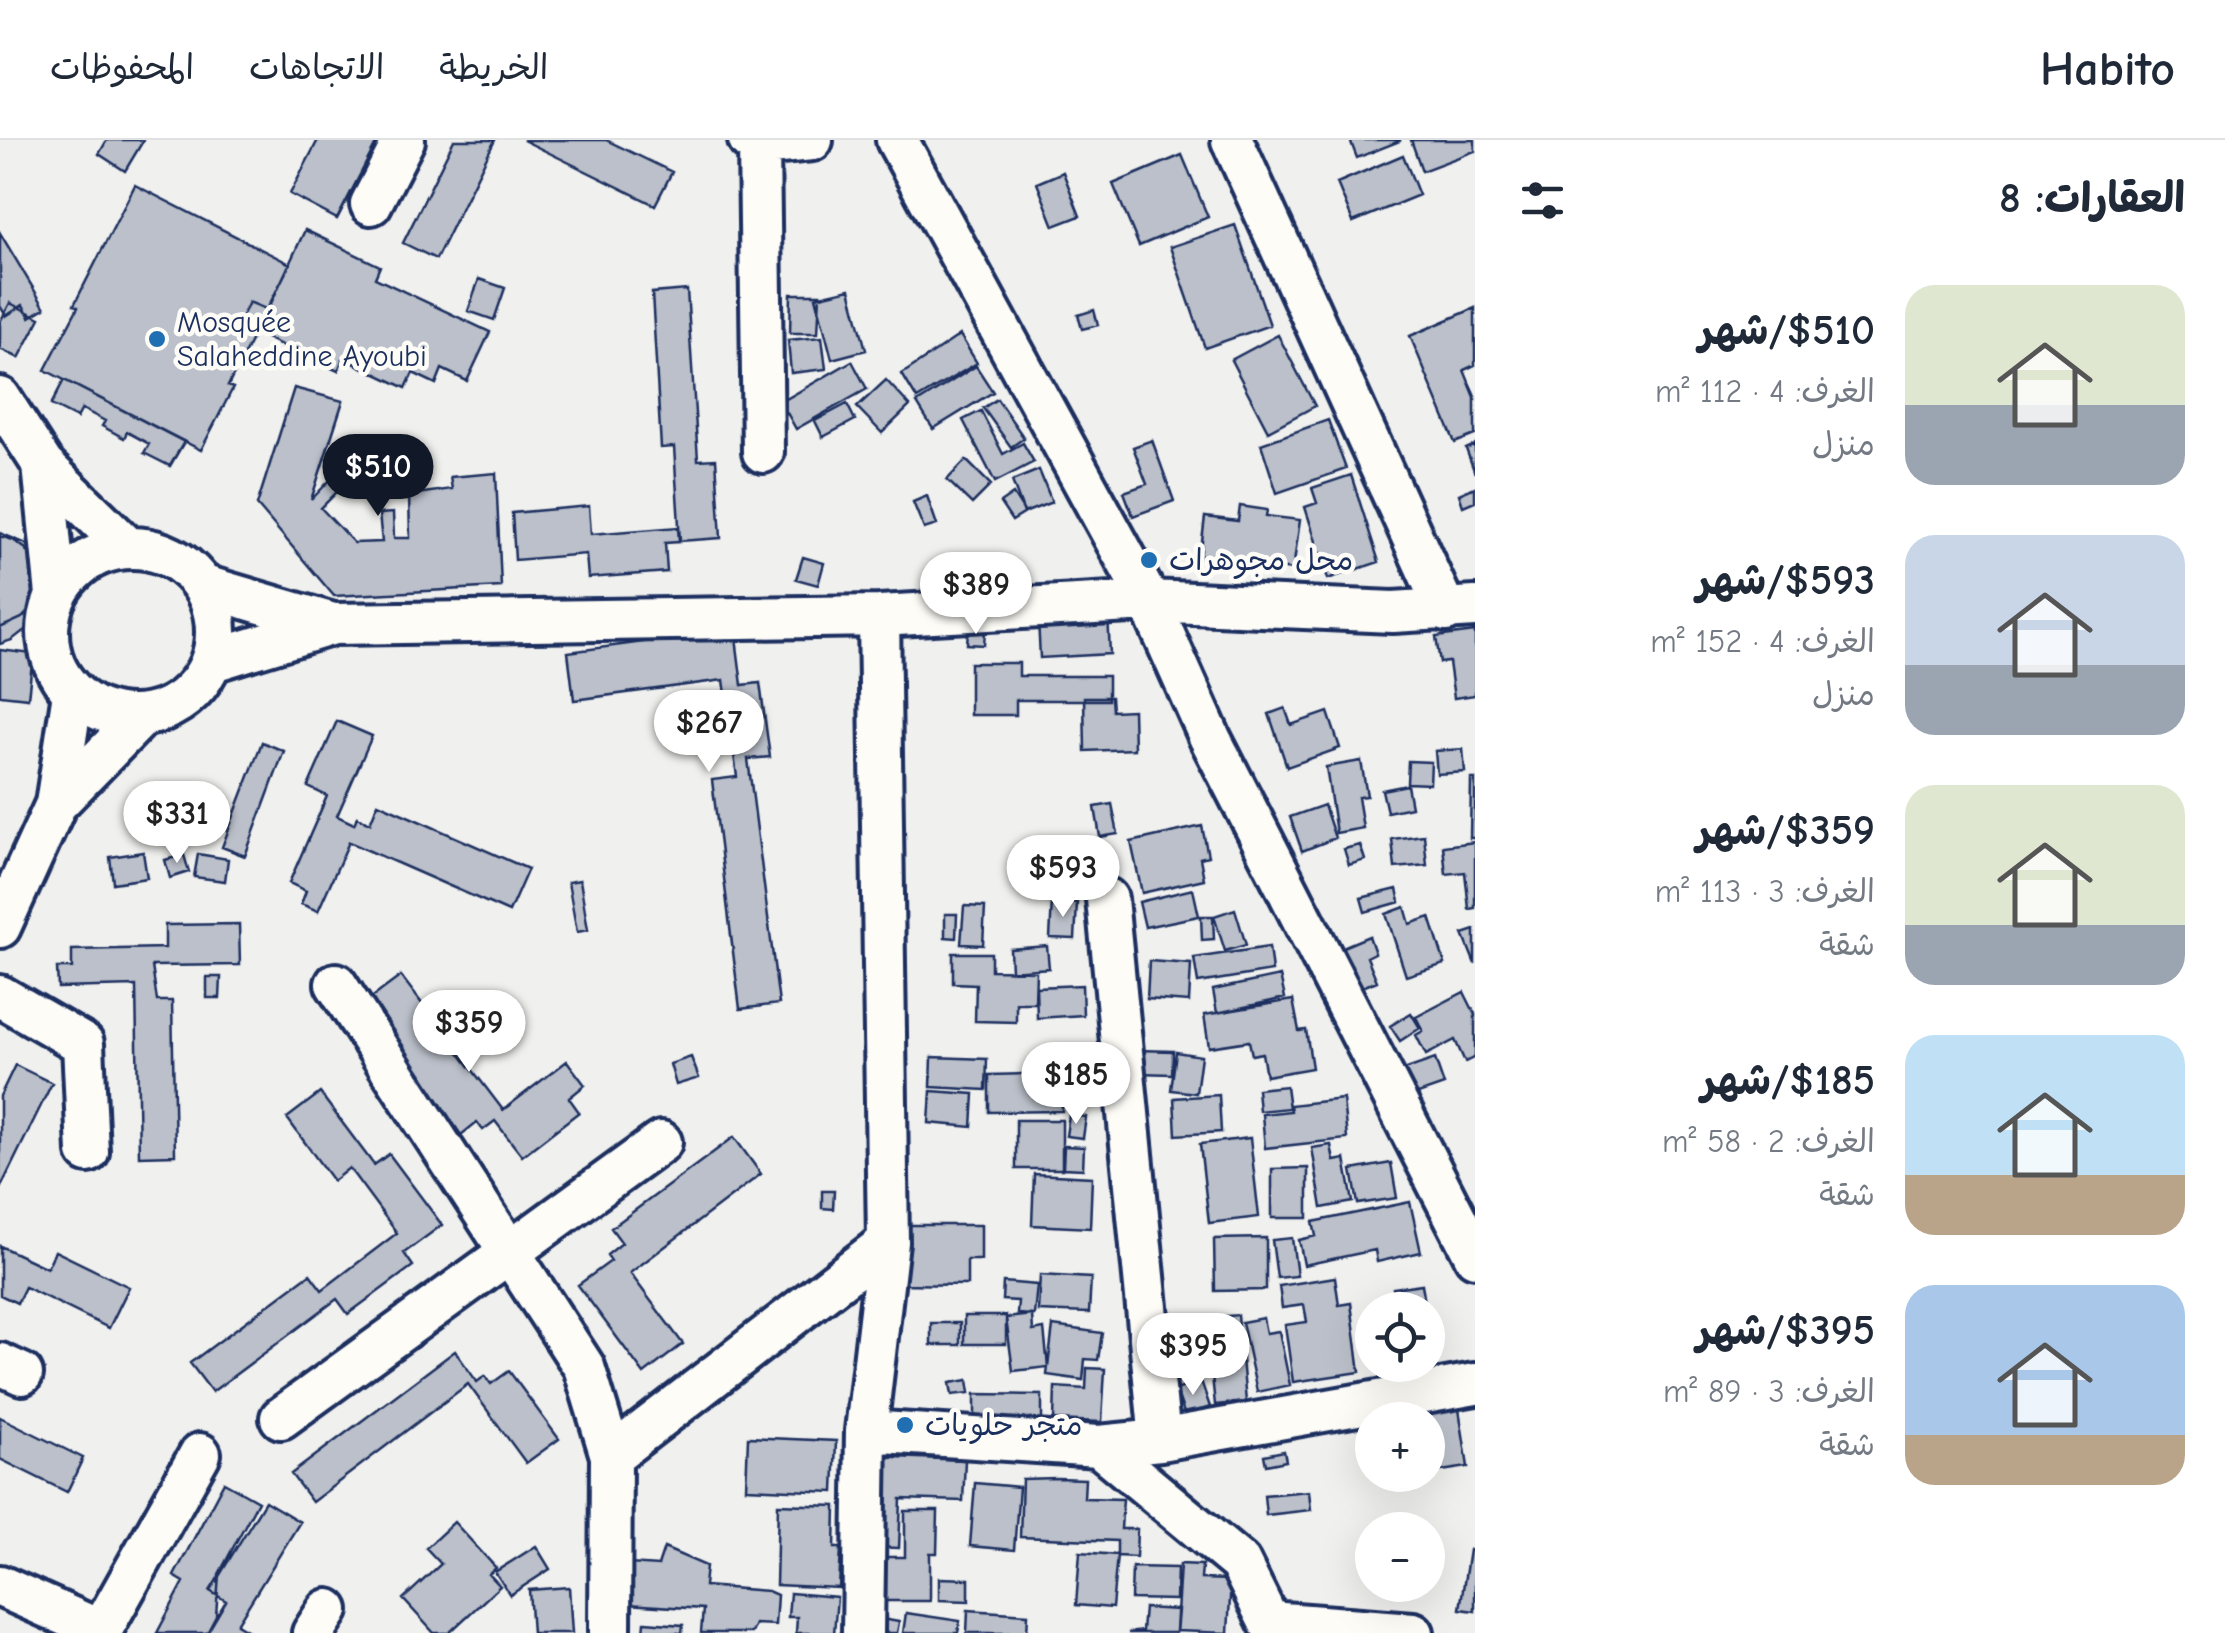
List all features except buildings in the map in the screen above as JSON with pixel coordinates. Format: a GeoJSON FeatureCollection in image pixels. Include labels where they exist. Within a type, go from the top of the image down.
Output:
{"type":"FeatureCollection","features":[{"type":"Feature","properties":{"kind":"street"},"geometry":{"type":"LineString","coordinates":[[371,204],[404,140]]}},
{"type":"Feature","properties":{"kind":"street"},"geometry":{"type":"LineString","coordinates":[[763,452],[754,142],[812,140]]}},
{"type":"Feature","properties":{"kind":"street"},"geometry":{"type":"LineString","coordinates":[[897,140],[1150,602],[1210,738],[1475,1256]]}},
{"type":"Feature","properties":{"kind":"street"},"geometry":{"type":"LineString","coordinates":[[212,662],[332,624],[879,616],[1150,602],[1461,609],[1232,140]]}},
{"type":"Feature","properties":{"kind":"street"},"geometry":{"type":"LineString","coordinates":[[0,398],[43,466],[127,547]]}},
{"type":"Feature","properties":{"kind":"street"},"geometry":{"type":"LineString","coordinates":[[43,466],[56,595]]}},
{"type":"Feature","properties":{"kind":"street"},"geometry":{"type":"LineString","coordinates":[[127,547],[149,549],[170,556],[204,586],[216,623],[212,662],[184,699],[164,711],[116,716],[93,708],[73,693],[60,676],[51,657],[48,625],[56,595],[68,576],[86,561],[127,547]]}},
{"type":"Feature","properties":{"kind":"street"},"geometry":{"type":"LineString","coordinates":[[204,586],[332,624]]}},
{"type":"Feature","properties":{"kind":"street"},"geometry":{"type":"LineString","coordinates":[[862,1633],[866,1431],[888,1242],[879,616]]}},
{"type":"Feature","properties":{"kind":"street"},"geometry":{"type":"LineString","coordinates":[[0,927],[56,804],[73,693]]}},
{"type":"Feature","properties":{"kind":"street"},"geometry":{"type":"LineString","coordinates":[[56,804],[141,716]]}},
{"type":"Feature","properties":{"kind":"street"},"geometry":{"type":"LineString","coordinates":[[1107,899],[1160,1440]]}},
{"type":"Feature","properties":{"kind":"street"},"geometry":{"type":"LineString","coordinates":[[336,984],[584,1367],[611,1456],[610,1633]]}},
{"type":"Feature","properties":{"kind":"street"},"geometry":{"type":"LineString","coordinates":[[0,996],[84,1044],[88,1152]]}},
{"type":"Feature","properties":{"kind":"street"},"geometry":{"type":"LineString","coordinates":[[281,1418],[661,1142]]}},
{"type":"Feature","properties":{"kind":"street"},"geometry":{"type":"LineString","coordinates":[[611,1456],[888,1242]]}},
{"type":"Feature","properties":{"kind":"street"},"geometry":{"type":"LineString","coordinates":[[866,1431],[1099,1446],[1160,1440],[1475,1384]]}},
{"type":"Feature","properties":{"kind":"street"},"geometry":{"type":"LineString","coordinates":[[1099,1446],[1240,1563],[1276,1628],[1413,1633]]}},
{"type":"Feature","properties":{"kind":"street"},"geometry":{"type":"LineString","coordinates":[[0,1586],[101,1631],[200,1454]]}},
{"type":"Feature","properties":{"kind":"place","name":"Mosquée Salaheddine Ayoubi"},"geometry":{"type":"Point","coordinates":[157,339]}},
{"type":"Feature","properties":{"kind":"place","name":"محل مجوهرات"},"geometry":{"type":"Point","coordinates":[1149,560]}},
{"type":"Feature","properties":{"kind":"place","name":"متجر حلويات"},"geometry":{"type":"Point","coordinates":[905,1425]}}]}
